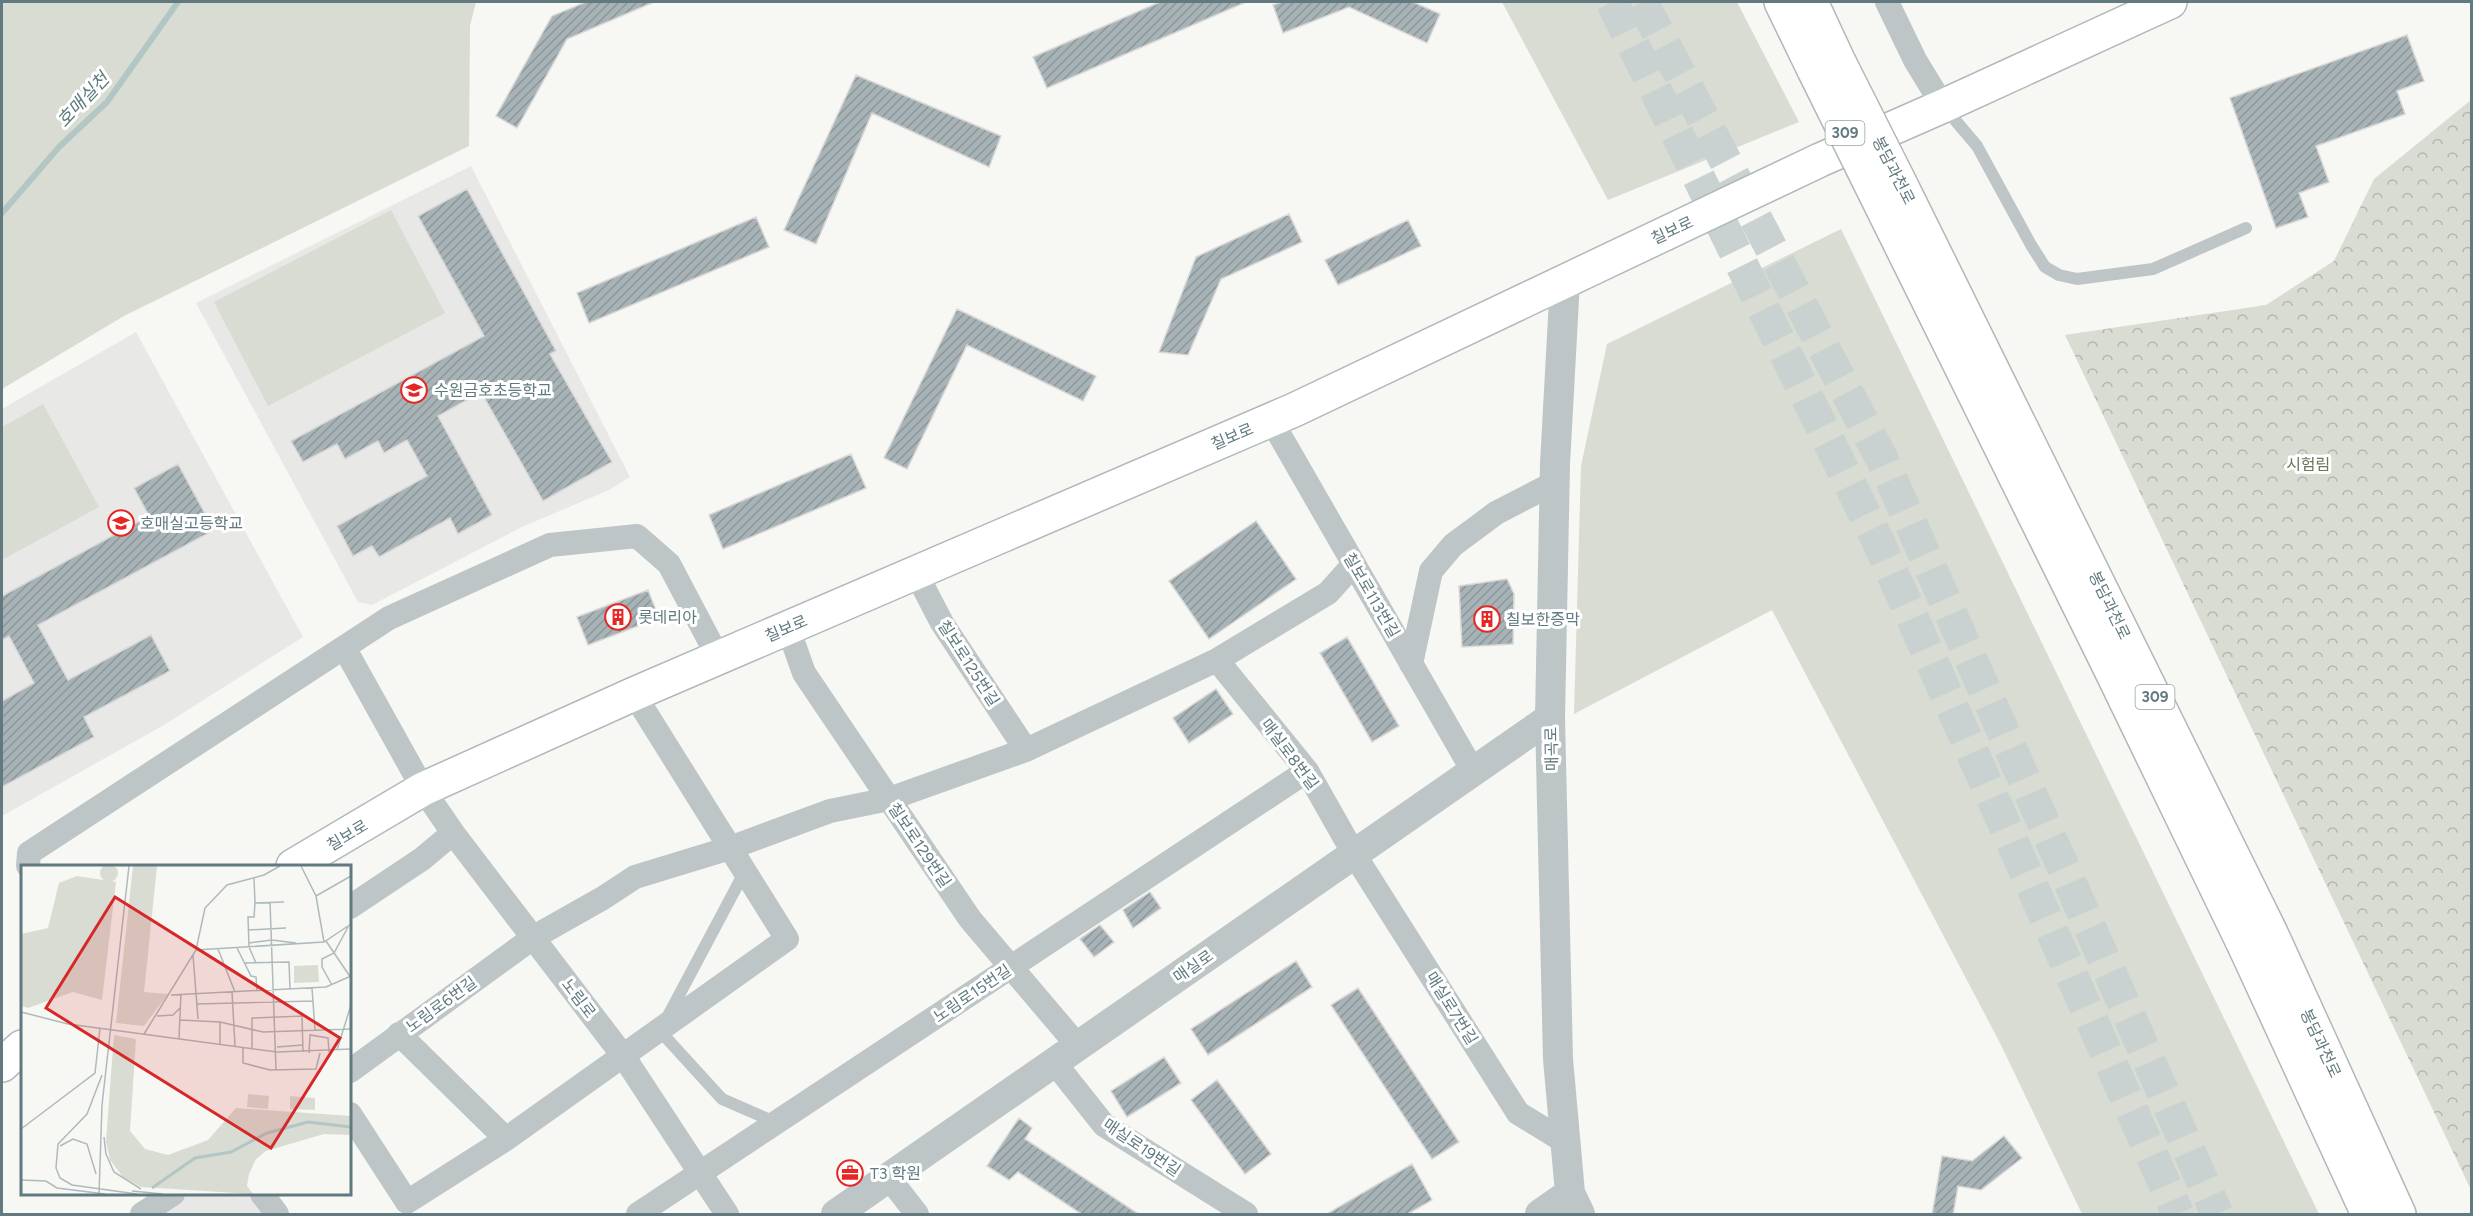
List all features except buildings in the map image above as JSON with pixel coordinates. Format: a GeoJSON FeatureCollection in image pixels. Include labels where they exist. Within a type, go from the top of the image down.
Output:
{"type":"FeatureCollection","features":[{"type":"Feature","properties":{"kind":"main road","name":"봉담과천로"},"geometry":{"type":"LineString","coordinates":[[1781,2],[1826,66],[2270,931],[2399,1215]]}},
{"type":"Feature","properties":{"kind":"main road","name":"봉담과천로"},"geometry":{"type":"LineString","coordinates":[[1811,2],[1826,66]]}},
{"type":"Feature","properties":{"kind":"main road","name":"칠보로"},"geometry":{"type":"LineString","coordinates":[[296,865],[423,789],[718,657],[1271,420],[1820,160],[2170,2]]}},
{"type":"Feature","properties":{"kind":"main road","name":"봉담과천로"},"geometry":{"type":"LineString","coordinates":[[1888,190],[2109,666],[2245,947],[2368,1215]]}},
{"type":"Feature","properties":{"kind":"street"},"geometry":{"type":"LineString","coordinates":[[1887,2],[1915,60],[1943,106]]}},
{"type":"Feature","properties":{"kind":"street","name":"매곡로"},"geometry":{"type":"LineString","coordinates":[[1565,281],[1554,483],[1550,718],[1558,1059],[1575,1204]]}},
{"type":"Feature","properties":{"kind":"street","name":"칠보로113번길"},"geometry":{"type":"LineString","coordinates":[[1271,420],[1473,771]]}},
{"type":"Feature","properties":{"kind":"street"},"geometry":{"type":"LineString","coordinates":[[1411,664],[1431,571],[1454,545],[1496,513],[1554,483]]}},
{"type":"Feature","properties":{"kind":"street"},"geometry":{"type":"LineString","coordinates":[[28,865],[29,853],[345,649],[389,618],[550,545],[637,536],[669,564],[718,657]]}},
{"type":"Feature","properties":{"kind":"street","name":"노림로6번길"},"geometry":{"type":"LineString","coordinates":[[351,1070],[534,937],[635,877],[730,848],[830,811],[889,799],[1026,750],[1217,660],[1328,593],[1354,564]]}},
{"type":"Feature","properties":{"kind":"street","name":"칠보로125번길"},"geometry":{"type":"LineString","coordinates":[[916,573],[942,623],[1026,750]]}},
{"type":"Feature","properties":{"kind":"street","name":"칠보로129번길"},"geometry":{"type":"LineString","coordinates":[[788,627],[804,673],[970,919],[1011,967],[1066,1054]]}},
{"type":"Feature","properties":{"kind":"street","name":"노림로"},"geometry":{"type":"LineString","coordinates":[[345,649],[423,789],[453,833],[624,1058],[727,1215]]}},
{"type":"Feature","properties":{"kind":"street","name":"매실로8번길"},"geometry":{"type":"LineString","coordinates":[[1217,660],[1307,771],[1354,854]]}},
{"type":"Feature","properties":{"kind":"street"},"geometry":{"type":"LineString","coordinates":[[351,1116],[407,1202],[506,1139],[624,1058],[787,939],[634,694]]}},
{"type":"Feature","properties":{"kind":"street","name":"매실로"},"geometry":{"type":"LineString","coordinates":[[836,1215],[1550,718]]}},
{"type":"Feature","properties":{"kind":"street","name":"노림로15번길"},"geometry":{"type":"LineString","coordinates":[[638,1215],[1307,771]]}},
{"type":"Feature","properties":{"kind":"street"},"geometry":{"type":"LineString","coordinates":[[351,906],[422,859],[453,833]]}},
{"type":"Feature","properties":{"kind":"street","name":"매실로7번길"},"geometry":{"type":"LineString","coordinates":[[1354,854],[1518,1113],[1567,1143]]}},
{"type":"Feature","properties":{"kind":"street"},"geometry":{"type":"LineString","coordinates":[[399,1034],[506,1139]]}},
{"type":"Feature","properties":{"kind":"street","name":"매실로19번길"},"geometry":{"type":"LineString","coordinates":[[1066,1054],[1104,1125],[1246,1215]]}},
{"type":"Feature","properties":{"kind":"street"},"geometry":{"type":"LineString","coordinates":[[889,1178],[916,1215]]}},
{"type":"Feature","properties":{"kind":"street"},"geometry":{"type":"LineString","coordinates":[[142,1215],[172,1195]]}},
{"type":"Feature","properties":{"kind":"street"},"geometry":{"type":"LineString","coordinates":[[263,1195],[277,1215]]}},
{"type":"Feature","properties":{"kind":"street"},"geometry":{"type":"LineString","coordinates":[[1540,1215],[1575,1204]]}},
{"type":"Feature","properties":{"kind":"lane"},"geometry":{"type":"LineString","coordinates":[[1943,106],[1977,146],[2045,267],[2059,275],[2077,279],[2153,269],[2246,228]]}},
{"type":"Feature","properties":{"kind":"lane"},"geometry":{"type":"LineString","coordinates":[[745,871],[660,1031],[722,1099],[777,1123]]}},
{"type":"Feature","properties":{"kind":"shaded area","name":"수원금호초등학교"},"geometry":{"type":"Polygon","coordinates":[[[471,166],[630,477],[609,490],[522,527],[372,605],[358,602],[196,303],[471,166]]]}},
{"type":"Feature","properties":{"kind":"shaded area","name":"호매실고등학교"},"geometry":{"type":"Polygon","coordinates":[[[136,332],[303,637],[164,725],[2,816],[2,409],[136,332]]]}},
{"type":"Feature","properties":{"kind":"shaded area"},"geometry":{"type":"Polygon","coordinates":[[[188,1195],[249,1195],[262,1214],[159,1214],[188,1195]]]}},
{"type":"Feature","properties":{"kind":"green space"},"geometry":{"type":"Polygon","coordinates":[[[2,2],[476,2],[470,26],[469,146],[124,316],[2,389],[2,2]]]}},
{"type":"Feature","properties":{"kind":"green space"},"geometry":{"type":"Polygon","coordinates":[[[1502,2],[1737,2],[1799,122],[1608,200],[1502,2]]]}},
{"type":"Feature","properties":{"kind":"green space","name":"시험림"},"geometry":{"type":"Polygon","coordinates":[[[2471,100],[2471,1190],[2065,335],[2266,305],[2334,261],[2374,179],[2471,100]]]}},
{"type":"Feature","properties":{"kind":"green space"},"geometry":{"type":"Polygon","coordinates":[[[391,210],[445,313],[268,406],[214,302],[391,210]]]}},
{"type":"Feature","properties":{"kind":"green space"},"geometry":{"type":"Polygon","coordinates":[[[1841,229],[2319,1214],[2082,1214],[2000,1043],[1772,610],[1574,714],[1581,466],[1607,344],[1841,229]]]}},
{"type":"Feature","properties":{"kind":"green space"},"geometry":{"type":"Polygon","coordinates":[[[43,404],[99,507],[2,560],[2,427],[43,404]]]}},
{"type":"Feature","properties":{"kind":"waterway","name":"호매실천"},"geometry":{"type":"LineString","coordinates":[[2,213],[59,147],[107,102],[178,2]]}},
{"type":"Feature","properties":{"kind":"tunnel"},"geometry":{"type":"LineString","coordinates":[[1612,2],[1878,541],[2178,1214]]}},
{"type":"Feature","properties":{"kind":"tunnel"},"geometry":{"type":"LineString","coordinates":[[1642,2],[1883,461],[2217,1214]]}},
{"type":"Feature","properties":{"kind":"place","name":"수원금호초등학교"},"geometry":{"type":"Point","coordinates":[414,390]}},
{"type":"Feature","properties":{"kind":"place","name":"호매실고등학교"},"geometry":{"type":"Point","coordinates":[121,523]}},
{"type":"Feature","properties":{"kind":"place","name":"롯데리아"},"geometry":{"type":"Point","coordinates":[618,617]}},
{"type":"Feature","properties":{"kind":"place","name":"칠보한증막"},"geometry":{"type":"Point","coordinates":[1487,619]}},
{"type":"Feature","properties":{"kind":"place","name":"T3 학원"},"geometry":{"type":"Point","coordinates":[850,1173]}}]}
